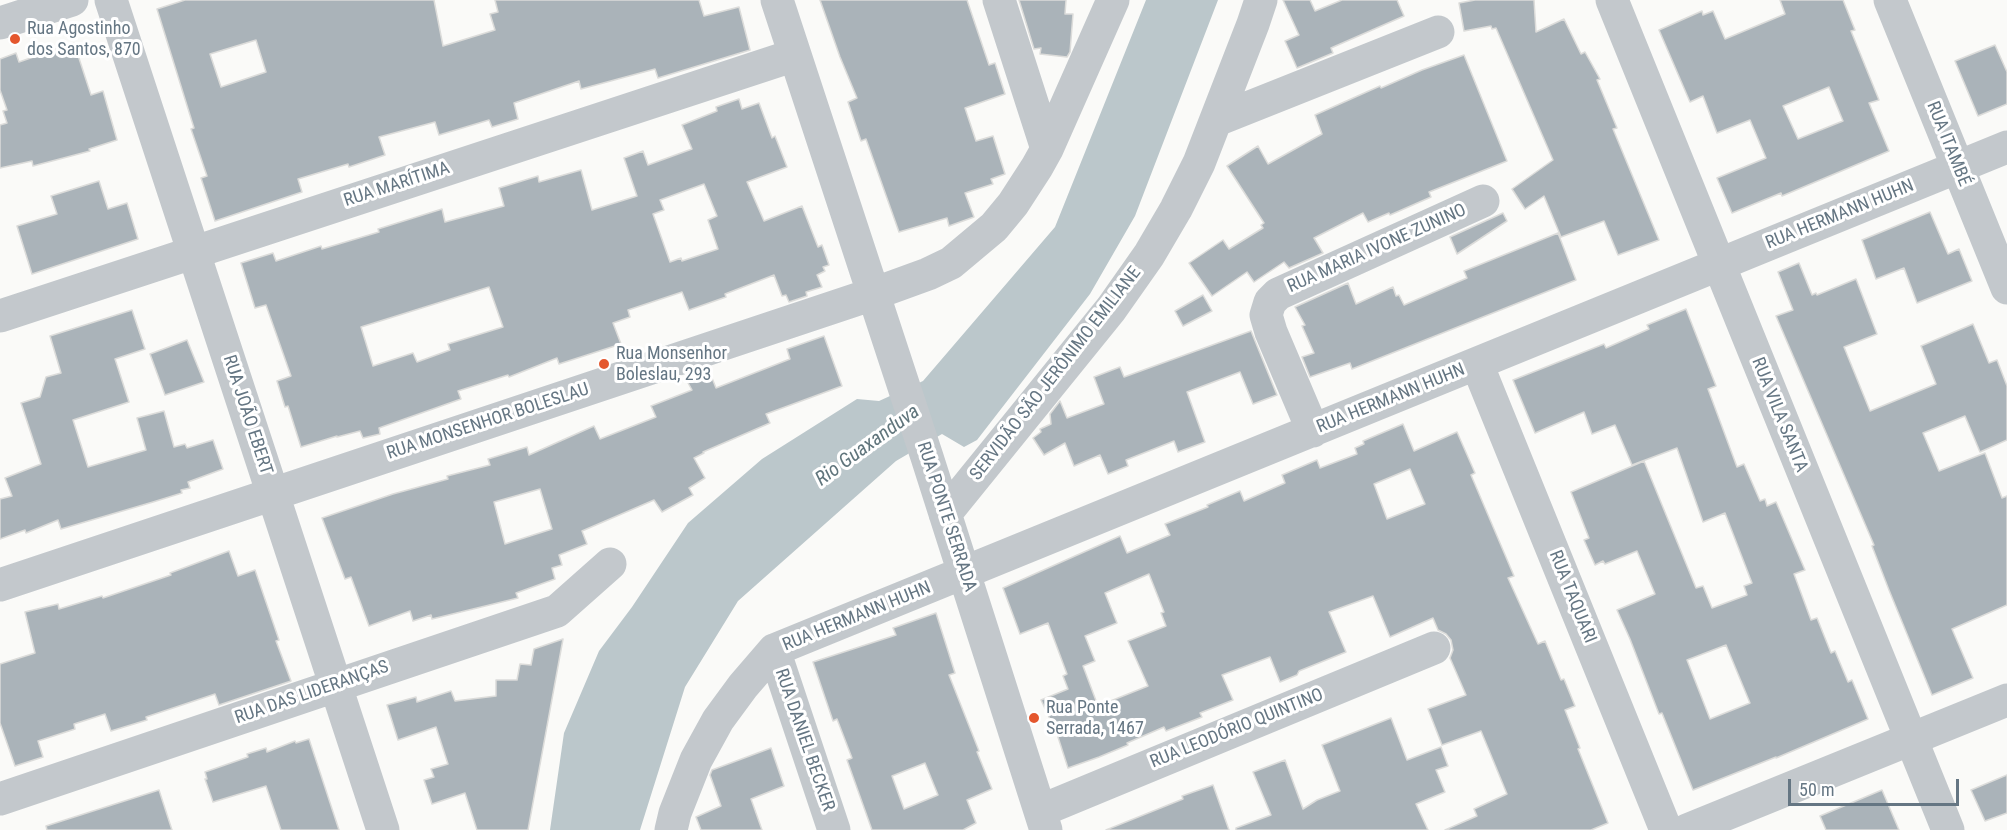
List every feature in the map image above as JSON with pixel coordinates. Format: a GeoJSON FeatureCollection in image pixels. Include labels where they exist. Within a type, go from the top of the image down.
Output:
{"type":"FeatureCollection","features":[{"type":"Feature","properties":{"kind":"street"},"geometry":{"type":"LineString","coordinates":[[0,23],[72,0]]}},
{"type":"Feature","properties":{"kind":"street","name":"RUA JOÃO EBERT"},"geometry":{"type":"LineString","coordinates":[[111,0],[383,830]]}},
{"type":"Feature","properties":{"kind":"street","name":"RUA PONTE SERRADA"},"geometry":{"type":"LineString","coordinates":[[777,0],[1043,820]]}},
{"type":"Feature","properties":{"kind":"street"},"geometry":{"type":"LineString","coordinates":[[999,0],[1047,149]]}},
{"type":"Feature","properties":{"kind":"street","name":"RUA MONSENHOR BOLESLAU"},"geometry":{"type":"LineString","coordinates":[[0,585],[873,294],[928,274],[951,262],[974,246],[1013,204],[1047,149],[1113,0]]}},
{"type":"Feature","properties":{"kind":"street","name":"SERVIDÃO SÃO JERÔNIMO EMILIANE"},"geometry":{"type":"LineString","coordinates":[[945,514],[1112,309],[1149,255],[1199,163],[1261,0]]}},
{"type":"Feature","properties":{"kind":"street","name":"RUA VILA SANTA"},"geometry":{"type":"LineString","coordinates":[[1612,0],[1947,830]]}},
{"type":"Feature","properties":{"kind":"street","name":"RUA ITAMBÉ"},"geometry":{"type":"LineString","coordinates":[[1890,0],[2007,288]]}},
{"type":"Feature","properties":{"kind":"street"},"geometry":{"type":"LineString","coordinates":[[1217,120],[1438,32]]}},
{"type":"Feature","properties":{"kind":"street","name":"RUA MARÍTIMA"},"geometry":{"type":"LineString","coordinates":[[0,316],[795,55]]}},
{"type":"Feature","properties":{"kind":"street","name":"RUA HERMANN HUHN"},"geometry":{"type":"LineString","coordinates":[[774,650],[2007,147]]}},
{"type":"Feature","properties":{"kind":"street","name":"RUA MARIA IVONE ZUNINO"},"geometry":{"type":"LineString","coordinates":[[1313,431],[1271,332],[1266,315],[1270,302],[1278,294],[1483,201]]}},
{"type":"Feature","properties":{"kind":"street","name":"RUA TAQUARI"},"geometry":{"type":"LineString","coordinates":[[1477,364],[1666,830]]}},
{"type":"Feature","properties":{"kind":"street","name":"RUA DAS LIDERANÇAS"},"geometry":{"type":"LineString","coordinates":[[0,799],[557,611],[610,564]]}},
{"type":"Feature","properties":{"kind":"street","name":"RUA LEODÓRIO QUINTINO"},"geometry":{"type":"LineString","coordinates":[[1043,820],[1434,648]]}},
{"type":"Feature","properties":{"kind":"street"},"geometry":{"type":"LineString","coordinates":[[671,830],[675,813],[696,760],[718,720],[774,650]]}},
{"type":"Feature","properties":{"kind":"street","name":"RUA DANIEL BECKER"},"geometry":{"type":"LineString","coordinates":[[774,650],[834,830]]}},
{"type":"Feature","properties":{"kind":"street"},"geometry":{"type":"LineString","coordinates":[[1687,830],[2007,700]]}},
{"type":"Feature","properties":{"kind":"water","name":"Rio Guaxanduva"},"geometry":{"type":"Polygon","coordinates":[[[1146,0],[1218,0],[1135,216],[1090,294],[977,440],[964,447],[942,434],[896,461],[738,601],[685,687],[640,830],[550,830],[564,733],[599,651],[632,607],[688,523],[762,459],[857,399],[879,401],[923,381],[1055,227],[1146,0]]]}},
{"type":"Feature","properties":{"kind":"building"},"geometry":{"type":"Polygon","coordinates":[[[185,0],[434,0],[443,46],[495,30],[490,14],[498,12],[495,0],[699,0],[704,16],[739,7],[750,50],[658,78],[655,69],[581,89],[579,81],[514,103],[518,119],[492,127],[489,120],[439,135],[435,122],[379,137],[385,155],[349,167],[348,164],[298,179],[302,192],[215,221],[201,178],[207,176],[191,129],[194,128],[157,9],[185,0]],[[256,40],[210,54],[221,87],[266,72],[256,40]]]}},
{"type":"Feature","properties":{"kind":"building"},"geometry":{"type":"Polygon","coordinates":[[[820,0],[967,0],[989,65],[995,63],[1005,94],[965,108],[976,141],[993,136],[1005,174],[991,179],[993,184],[965,193],[974,217],[949,226],[947,218],[899,232],[866,139],[861,141],[848,102],[857,98],[820,0]]]}},
{"type":"Feature","properties":{"kind":"building"},"geometry":{"type":"Polygon","coordinates":[[[1019,0],[1066,0],[1065,14],[1073,14],[1070,52],[1067,57],[1040,54],[1041,48],[1034,49],[1019,0]]]}},
{"type":"Feature","properties":{"kind":"building"},"geometry":{"type":"Polygon","coordinates":[[[1283,0],[1310,0],[1315,11],[1342,0],[1397,0],[1404,16],[1331,48],[1333,53],[1297,68],[1285,41],[1299,35],[1283,0]]]}},
{"type":"Feature","properties":{"kind":"building"},"geometry":{"type":"Polygon","coordinates":[[[1475,0],[1534,0],[1536,32],[1564,19],[1581,54],[1585,52],[1600,79],[1597,80],[1617,128],[1613,129],[1659,240],[1618,255],[1604,221],[1561,237],[1544,196],[1525,209],[1512,189],[1553,160],[1496,28],[1492,29],[1491,26],[1464,31],[1459,3],[1475,0]]]}},
{"type":"Feature","properties":{"kind":"building"},"geometry":{"type":"Polygon","coordinates":[[[1780,0],[1843,0],[1855,30],[1851,31],[1879,100],[1869,103],[1889,151],[1782,196],[1781,193],[1732,213],[1717,178],[1766,158],[1750,120],[1717,133],[1703,96],[1690,102],[1659,30],[1702,11],[1703,15],[1713,11],[1725,39],[1785,14],[1780,0]],[[1829,87],[1783,106],[1798,139],[1843,121],[1829,87]]]}},
{"type":"Feature","properties":{"kind":"building"},"geometry":{"type":"Polygon","coordinates":[[[74,43],[91,95],[103,91],[117,140],[89,149],[90,151],[33,166],[32,161],[0,168],[0,125],[7,123],[3,111],[7,110],[0,90],[0,59],[16,53],[19,62],[74,43]]]}},
{"type":"Feature","properties":{"kind":"building"},"geometry":{"type":"Polygon","coordinates":[[[1995,45],[2007,72],[2007,104],[1978,116],[1955,61],[1995,45]]]}},
{"type":"Feature","properties":{"kind":"building"},"geometry":{"type":"Polygon","coordinates":[[[1464,55],[1507,161],[1429,192],[1431,197],[1390,215],[1389,213],[1368,222],[1363,213],[1314,238],[1323,253],[1289,268],[1284,262],[1254,282],[1247,272],[1212,296],[1189,263],[1223,240],[1229,249],[1263,228],[1261,225],[1264,223],[1227,166],[1258,146],[1268,164],[1322,134],[1315,115],[1380,86],[1381,88],[1464,55]]]}},
{"type":"Feature","properties":{"kind":"building"},"geometry":{"type":"Polygon","coordinates":[[[739,99],[742,109],[759,103],[772,138],[775,136],[787,167],[747,182],[764,221],[802,206],[818,247],[822,245],[829,265],[823,267],[825,271],[817,275],[822,287],[806,292],[807,296],[789,302],[786,295],[782,296],[774,275],[725,294],[726,297],[689,310],[682,292],[628,310],[630,317],[613,323],[621,344],[559,364],[557,358],[509,377],[508,375],[458,391],[461,399],[379,428],[380,434],[363,438],[360,431],[301,447],[277,381],[291,376],[266,305],[255,308],[241,263],[273,253],[276,261],[321,246],[322,249],[379,232],[378,229],[442,209],[445,222],[504,206],[499,188],[538,176],[539,182],[581,170],[592,210],[637,196],[624,158],[643,151],[648,165],[692,149],[682,125],[717,111],[716,107],[739,99]],[[704,184],[660,200],[664,210],[653,214],[670,262],[681,258],[682,261],[718,249],[708,220],[717,216],[704,184]],[[489,287],[361,327],[373,366],[413,353],[417,362],[450,350],[448,344],[503,327],[489,287]]]}},
{"type":"Feature","properties":{"kind":"building"},"geometry":{"type":"Polygon","coordinates":[[[99,181],[108,209],[127,203],[138,239],[32,274],[17,226],[57,214],[51,196],[99,181]]]}},
{"type":"Feature","properties":{"kind":"building"},"geometry":{"type":"Polygon","coordinates":[[[1930,212],[1948,254],[1959,249],[1972,281],[1917,303],[1904,268],[1876,279],[1862,240],[1930,212]]]}},
{"type":"Feature","properties":{"kind":"building"},"geometry":{"type":"Polygon","coordinates":[[[1503,213],[1507,221],[1457,254],[1450,237],[1503,213]]]}},
{"type":"Feature","properties":{"kind":"building"},"geometry":{"type":"Polygon","coordinates":[[[1558,233],[1576,280],[1352,369],[1350,363],[1310,377],[1302,357],[1314,353],[1302,326],[1305,325],[1295,307],[1348,283],[1356,304],[1393,287],[1396,296],[1399,295],[1404,305],[1467,278],[1464,271],[1558,233]]]}},
{"type":"Feature","properties":{"kind":"building"},"geometry":{"type":"Polygon","coordinates":[[[1799,263],[1812,295],[1856,279],[1877,334],[1844,347],[1870,411],[1936,384],[1921,346],[1973,324],[1989,363],[1997,360],[2007,386],[2007,440],[1980,452],[1965,416],[1923,433],[1939,471],[1985,453],[2002,498],[2007,496],[2007,605],[1952,629],[1973,678],[1932,695],[1889,590],[1872,546],[1874,545],[1776,316],[1793,310],[1778,272],[1799,263]]]}},
{"type":"Feature","properties":{"kind":"building"},"geometry":{"type":"Polygon","coordinates":[[[1203,295],[1212,311],[1183,326],[1175,311],[1203,295]]]}},
{"type":"Feature","properties":{"kind":"building"},"geometry":{"type":"Polygon","coordinates":[[[1686,309],[1716,386],[1708,389],[1737,467],[1744,464],[1760,501],[1765,499],[1767,506],[1776,502],[1805,570],[1794,574],[1811,620],[1817,618],[1831,653],[1835,651],[1848,682],[1852,680],[1868,719],[1693,790],[1617,610],[1655,594],[1637,551],[1605,564],[1603,561],[1595,565],[1584,540],[1589,538],[1571,492],[1644,461],[1696,588],[1703,586],[1712,608],[1747,595],[1744,586],[1752,583],[1725,513],[1703,522],[1677,448],[1632,465],[1615,425],[1592,434],[1584,412],[1535,433],[1513,380],[1604,344],[1606,348],[1649,329],[1647,325],[1686,309]],[[1726,645],[1687,660],[1710,719],[1750,703],[1726,645]]]}},
{"type":"Feature","properties":{"kind":"building"},"geometry":{"type":"Polygon","coordinates":[[[132,310],[145,349],[115,359],[129,402],[73,420],[88,467],[146,450],[137,418],[164,411],[174,447],[185,444],[187,448],[213,440],[223,469],[188,482],[190,488],[181,490],[182,493],[61,529],[58,520],[26,533],[25,530],[0,539],[0,499],[12,496],[5,478],[41,464],[21,403],[40,397],[46,377],[61,373],[50,336],[132,310]]]}},
{"type":"Feature","properties":{"kind":"building"},"geometry":{"type":"Polygon","coordinates":[[[1251,331],[1277,395],[1253,404],[1240,372],[1187,392],[1205,442],[1178,452],[1174,441],[1126,460],[1128,466],[1108,474],[1100,455],[1074,466],[1065,443],[1044,455],[1033,438],[1041,432],[1040,429],[1051,424],[1050,414],[1060,401],[1067,418],[1104,404],[1094,377],[1120,367],[1124,377],[1251,331]]]}},
{"type":"Feature","properties":{"kind":"building"},"geometry":{"type":"Polygon","coordinates":[[[824,336],[842,386],[766,414],[770,423],[694,458],[705,478],[689,488],[693,495],[662,512],[654,500],[582,531],[587,544],[559,555],[562,565],[552,568],[555,579],[516,593],[518,598],[432,619],[431,615],[413,621],[410,611],[369,626],[351,577],[345,579],[322,518],[393,494],[448,479],[447,476],[490,465],[488,459],[527,447],[529,455],[594,426],[600,439],[656,417],[651,406],[692,390],[687,381],[710,373],[716,388],[790,359],[787,349],[824,336]],[[540,489],[494,502],[505,544],[552,529],[540,489]]]}},
{"type":"Feature","properties":{"kind":"building"},"geometry":{"type":"Polygon","coordinates":[[[187,340],[204,382],[165,395],[150,354],[187,340]]]}},
{"type":"Feature","properties":{"kind":"building"},"geometry":{"type":"Polygon","coordinates":[[[1403,424],[1414,451],[1457,432],[1475,473],[1471,475],[1514,576],[1508,578],[1538,644],[1545,641],[1561,680],[1564,679],[1575,706],[1565,710],[1608,823],[1591,830],[1445,830],[1477,816],[1474,809],[1507,794],[1481,731],[1442,745],[1428,709],[1466,695],[1450,658],[1453,650],[1451,640],[1438,630],[1433,618],[1390,637],[1373,596],[1329,612],[1346,652],[1299,671],[1297,675],[1280,682],[1270,657],[1222,675],[1233,700],[1200,713],[1202,717],[1166,731],[1164,727],[1127,743],[1128,745],[1068,768],[1057,734],[1041,700],[1068,689],[1063,676],[1067,674],[1048,623],[1020,634],[1003,588],[1120,536],[1127,553],[1170,535],[1165,524],[1240,491],[1244,501],[1285,483],[1282,475],[1317,460],[1320,468],[1357,454],[1355,448],[1364,444],[1363,441],[1403,424]],[[1410,469],[1374,484],[1387,519],[1425,504],[1410,469]],[[1149,574],[1105,593],[1117,623],[1085,636],[1095,661],[1083,666],[1098,706],[1148,686],[1128,641],[1166,626],[1161,613],[1164,612],[1149,574]]]}},
{"type":"Feature","properties":{"kind":"building"},"geometry":{"type":"Polygon","coordinates":[[[229,551],[238,576],[255,570],[279,640],[276,641],[291,681],[219,705],[215,694],[111,731],[105,714],[74,724],[75,729],[38,741],[43,757],[15,766],[0,723],[0,664],[35,653],[25,612],[58,604],[59,609],[102,596],[103,598],[171,575],[170,573],[229,551]]]}},
{"type":"Feature","properties":{"kind":"building"},"geometry":{"type":"Polygon","coordinates":[[[936,613],[955,673],[949,675],[992,789],[967,800],[976,823],[963,830],[872,830],[847,760],[852,758],[837,719],[833,721],[813,662],[896,635],[893,628],[936,613]],[[925,763],[892,776],[904,809],[938,795],[925,763]]]}},
{"type":"Feature","properties":{"kind":"building"},"geometry":{"type":"Polygon","coordinates":[[[563,639],[528,830],[477,830],[465,793],[432,804],[424,780],[434,777],[431,769],[448,764],[436,727],[398,740],[387,705],[416,697],[417,702],[451,691],[455,701],[496,696],[496,680],[517,680],[520,664],[531,665],[534,649],[563,639]]]}},
{"type":"Feature","properties":{"kind":"building"},"geometry":{"type":"Polygon","coordinates":[[[1391,718],[1407,760],[1441,747],[1448,766],[1436,770],[1445,792],[1416,804],[1428,830],[1236,830],[1236,828],[1271,815],[1253,772],[1285,760],[1303,809],[1317,800],[1340,791],[1322,745],[1391,718]]]}},
{"type":"Feature","properties":{"kind":"building"},"geometry":{"type":"Polygon","coordinates":[[[309,739],[339,830],[281,830],[266,786],[213,802],[205,779],[207,779],[205,772],[248,757],[247,754],[266,748],[267,752],[295,741],[296,743],[309,739]]]}},
{"type":"Feature","properties":{"kind":"building"},"geometry":{"type":"Polygon","coordinates":[[[771,748],[784,786],[751,799],[762,830],[701,830],[696,817],[721,806],[710,775],[712,770],[771,748]]]}},
{"type":"Feature","properties":{"kind":"building"},"geometry":{"type":"Polygon","coordinates":[[[2007,775],[2007,813],[1985,821],[1971,790],[2007,775]]]}},
{"type":"Feature","properties":{"kind":"building"},"geometry":{"type":"Polygon","coordinates":[[[1213,785],[1229,830],[1106,830],[1183,799],[1182,796],[1213,785]]]}},
{"type":"Feature","properties":{"kind":"building"},"geometry":{"type":"Polygon","coordinates":[[[159,790],[172,830],[47,830],[46,826],[159,790]]]}},
{"type":"Feature","properties":{"kind":"building"},"geometry":{"type":"Polygon","coordinates":[[[1882,790],[1899,830],[1826,830],[1820,816],[1882,790]]]}},
{"type":"Feature","properties":{"kind":"place","name":"Rua Agostinho dos Santos, 870"},"geometry":{"type":"Point","coordinates":[15,39]}},
{"type":"Feature","properties":{"kind":"place","name":"Rua Monsenhor Boleslau, 293"},"geometry":{"type":"Point","coordinates":[604,364]}},
{"type":"Feature","properties":{"kind":"place","name":"Rua Ponte Serrada, 1467"},"geometry":{"type":"Point","coordinates":[1034,718]}}]}
